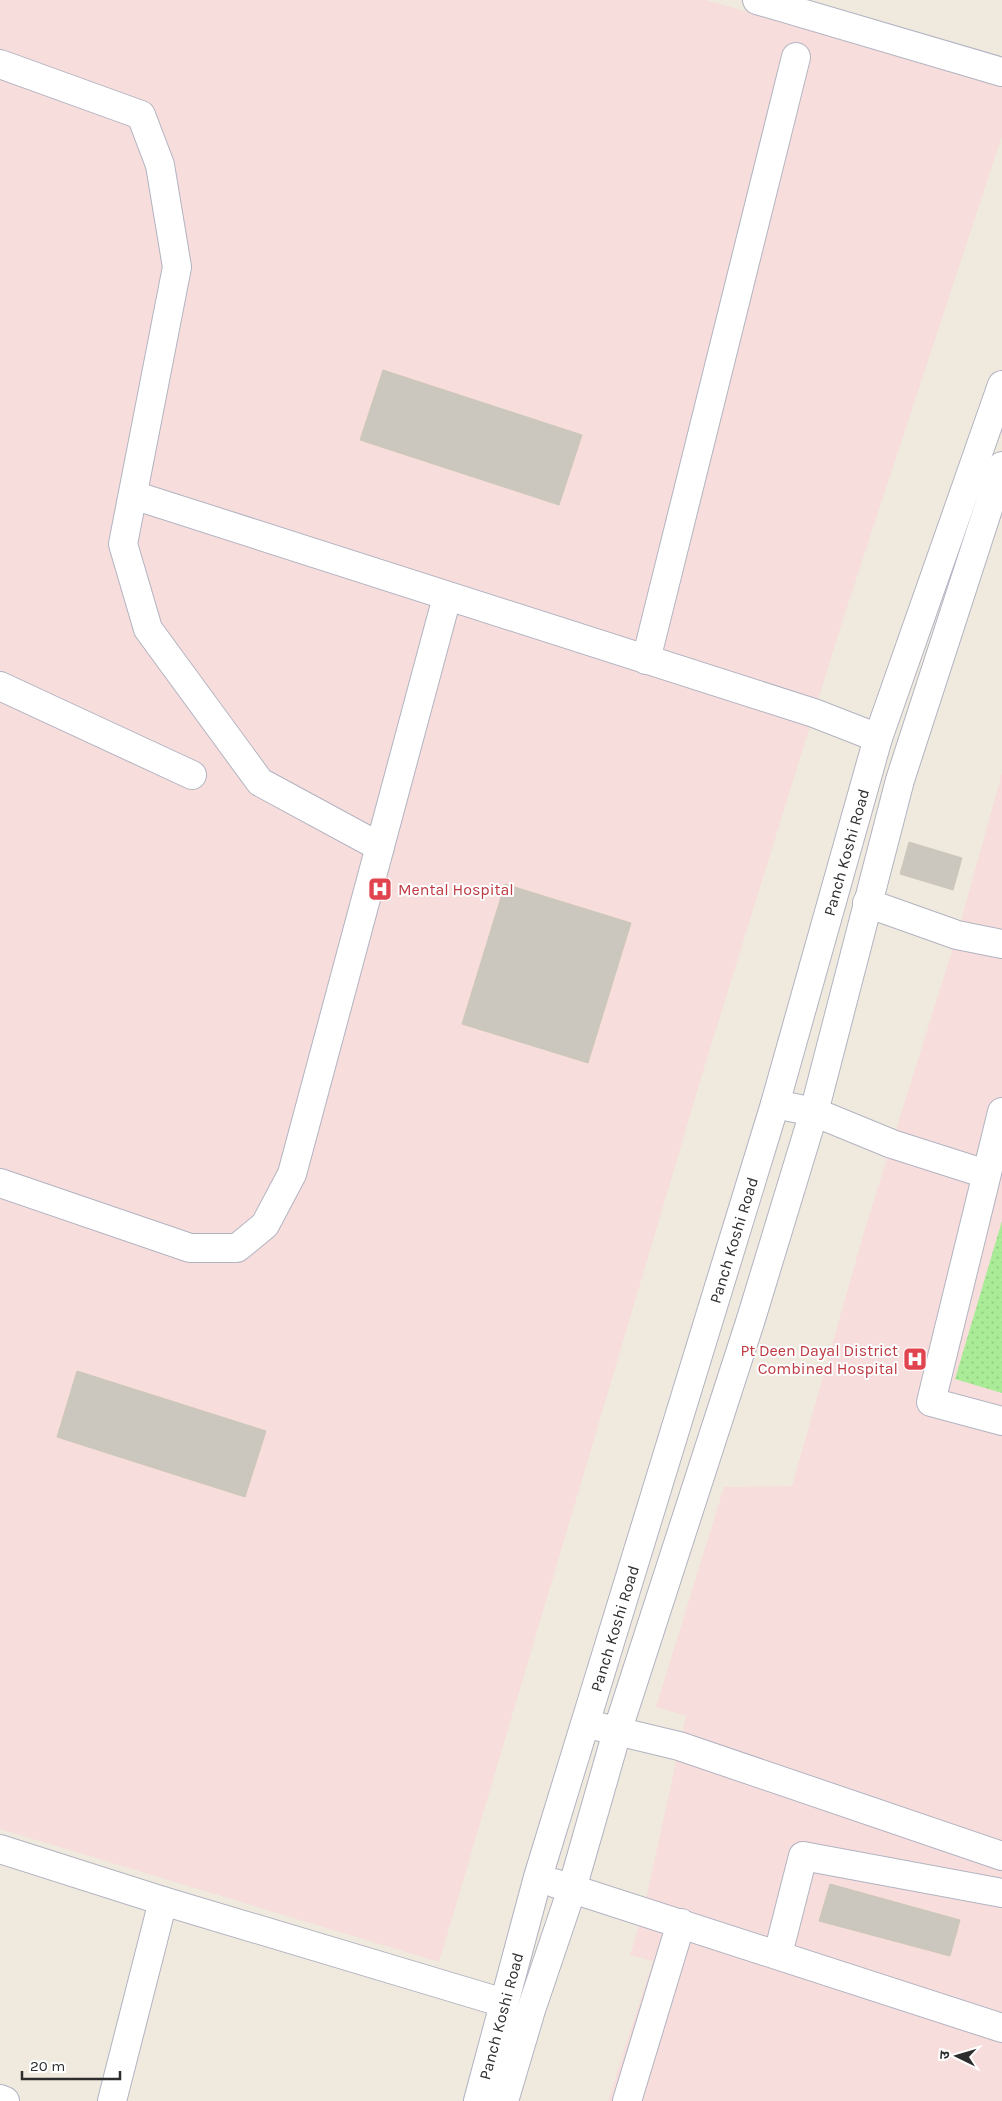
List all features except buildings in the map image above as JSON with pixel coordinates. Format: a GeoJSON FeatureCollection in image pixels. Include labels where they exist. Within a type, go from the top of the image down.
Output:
{"type":"FeatureCollection","features":[{"type":"Feature","properties":{"kind":"street"},"geometry":{"type":"LineString","coordinates":[[757,0],[1002,72]]}},
{"type":"Feature","properties":{"kind":"street"},"geometry":{"type":"LineString","coordinates":[[646,660],[796,57]]}},
{"type":"Feature","properties":{"kind":"street"},"geometry":{"type":"LineString","coordinates":[[0,64],[141,114],[160,165],[176,267],[123,544],[148,629],[260,782],[380,847]]}},
{"type":"Feature","properties":{"kind":"street","name":"Panch Koshi Road"},"geometry":{"type":"LineString","coordinates":[[478,2101],[538,1877],[775,1104],[878,738],[1002,385]]}},
{"type":"Feature","properties":{"kind":"street"},"geometry":{"type":"LineString","coordinates":[[504,2101],[531,2010],[572,1889],[618,1732],[751,1319],[814,1112],[900,780],[1002,466]]}},
{"type":"Feature","properties":{"kind":"street"},"geometry":{"type":"LineString","coordinates":[[133,495],[814,713],[878,738]]}},
{"type":"Feature","properties":{"kind":"street"},"geometry":{"type":"LineString","coordinates":[[0,1183],[190,1248],[237,1248],[265,1225],[292,1174],[447,596]]}},
{"type":"Feature","properties":{"kind":"street"},"geometry":{"type":"LineString","coordinates":[[0,686],[192,775]]}},
{"type":"Feature","properties":{"kind":"street"},"geometry":{"type":"LineString","coordinates":[[867,903],[958,935],[1002,944]]}},
{"type":"Feature","properties":{"kind":"street"},"geometry":{"type":"LineString","coordinates":[[775,1104],[814,1112],[892,1144],[986,1174]]}},
{"type":"Feature","properties":{"kind":"street"},"geometry":{"type":"LineString","coordinates":[[1002,1112],[931,1402],[1002,1421]]}},
{"type":"Feature","properties":{"kind":"street"},"geometry":{"type":"LineString","coordinates":[[584,1722],[679,1746],[1002,1856]]}},
{"type":"Feature","properties":{"kind":"street"},"geometry":{"type":"LineString","coordinates":[[0,1849],[504,2002]]}},
{"type":"Feature","properties":{"kind":"street"},"geometry":{"type":"LineString","coordinates":[[778,1954],[803,1856],[1002,1893]]}},
{"type":"Feature","properties":{"kind":"street"},"geometry":{"type":"LineString","coordinates":[[538,1877],[1002,2028]]}},
{"type":"Feature","properties":{"kind":"street"},"geometry":{"type":"LineString","coordinates":[[112,2101],[163,1900]]}},
{"type":"Feature","properties":{"kind":"street"},"geometry":{"type":"LineString","coordinates":[[628,2101],[681,1923]]}},
{"type":"Feature","properties":{"kind":"street"},"geometry":{"type":"LineString","coordinates":[[0,2099],[5,2101]]}},
{"type":"Feature","properties":{"kind":"shaded area","name":"Mental Hospital"},"geometry":{"type":"Polygon","coordinates":[[[0,0],[706,0],[1002,85],[1002,136],[844,616],[705,1065],[439,1962],[0,1829],[0,0]]]}},
{"type":"Feature","properties":{"kind":"shaded area","name":"Pt Deen Dayal District Combined Hospital"},"geometry":{"type":"Polygon","coordinates":[[[1002,773],[1002,2101],[608,2101],[653,1961],[630,1955],[643,1913],[686,1716],[656,1707],[724,1487],[792,1486],[864,1232],[957,935],[1002,773]]]}},
{"type":"Feature","properties":{"kind":"green space"},"geometry":{"type":"Polygon","coordinates":[[[1002,1221],[1002,1393],[955,1379],[1002,1221]]]}},
{"type":"Feature","properties":{"kind":"place","name":"Mental Hospital"},"geometry":{"type":"Point","coordinates":[380,889]}},
{"type":"Feature","properties":{"kind":"place","name":"Pt Deen Dayal District Combined Hospital"},"geometry":{"type":"Point","coordinates":[915,1359]}}]}
